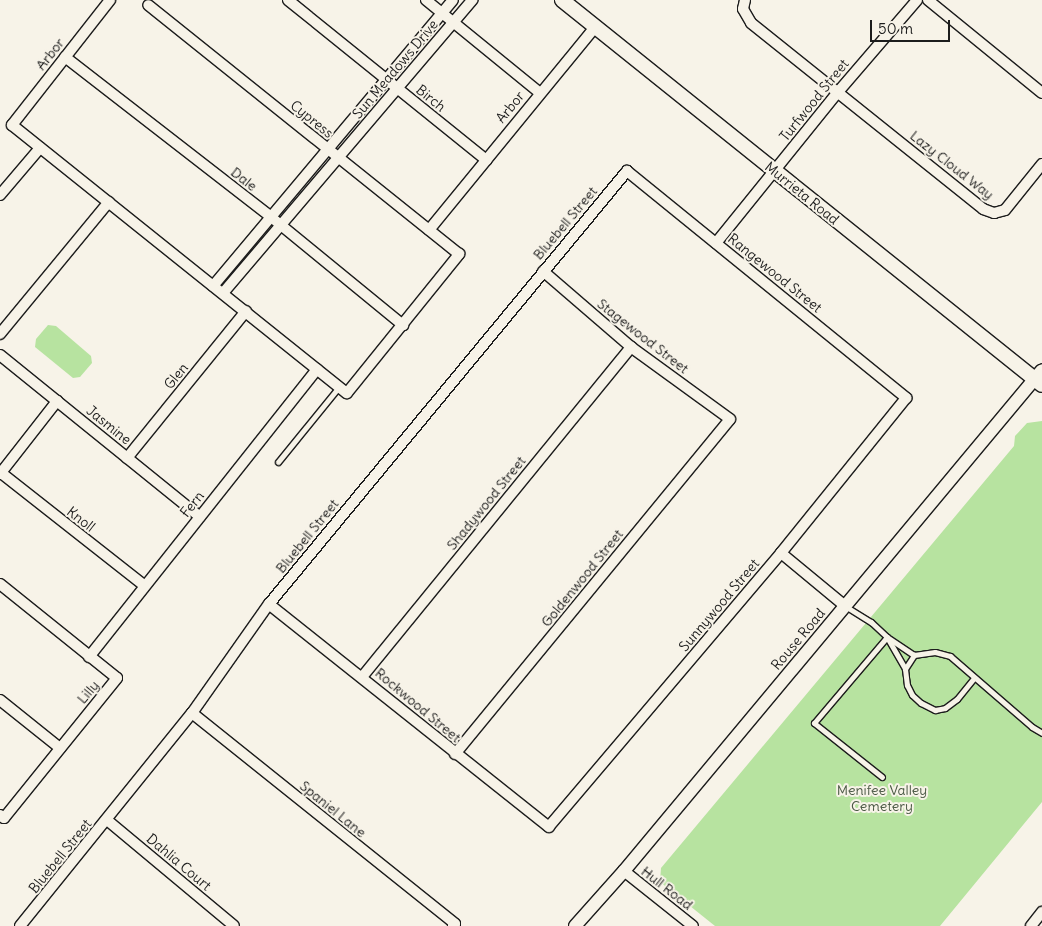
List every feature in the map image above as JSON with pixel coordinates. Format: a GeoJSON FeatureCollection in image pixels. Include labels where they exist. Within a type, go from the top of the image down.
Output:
{"type":"FeatureCollection","features":[{"type":"Feature","properties":{"kind":"main road","name":"Murrieta Road"},"geometry":{"type":"LineString","coordinates":[[562,0],[1040,378]]}},
{"type":"Feature","properties":{"kind":"street","name":"Arbor"},"geometry":{"type":"LineString","coordinates":[[40,148],[12,125],[110,0]]}},
{"type":"Feature","properties":{"kind":"street","name":"Birch"},"geometry":{"type":"LineString","coordinates":[[288,0],[486,160]]}},
{"type":"Feature","properties":{"kind":"street","name":"Arbor"},"geometry":{"type":"LineString","coordinates":[[426,0],[540,93],[429,230]]}},
{"type":"Feature","properties":{"kind":"street","name":"Sun Meadows Drive"},"geometry":{"type":"LineString","coordinates":[[213,286],[453,0]]}},
{"type":"Feature","properties":{"kind":"street","name":"Sun Meadows Drive"},"geometry":{"type":"LineString","coordinates":[[223,293],[472,0]]}},
{"type":"Feature","properties":{"kind":"street"},"geometry":{"type":"LineString","coordinates":[[745,0],[743,9],[751,22],[838,92]]}},
{"type":"Feature","properties":{"kind":"street","name":"Turfwood Street"},"geometry":{"type":"LineString","coordinates":[[716,243],[838,92],[917,0]]}},
{"type":"Feature","properties":{"kind":"street"},"geometry":{"type":"LineString","coordinates":[[928,0],[1042,93]]}},
{"type":"Feature","properties":{"kind":"street","name":"Cypress"},"geometry":{"type":"LineString","coordinates":[[147,2],[459,254],[403,325]]}},
{"type":"Feature","properties":{"kind":"street"},"geometry":{"type":"LineString","coordinates":[[540,93],[595,27]]}},
{"type":"Feature","properties":{"kind":"street","name":"Dale"},"geometry":{"type":"LineString","coordinates":[[65,57],[271,217],[403,325]]}},
{"type":"Feature","properties":{"kind":"street","name":"Lazy Cloud Way"},"geometry":{"type":"LineString","coordinates":[[838,92],[983,209],[994,214],[1005,210],[1042,164]]}},
{"type":"Feature","properties":{"kind":"street"},"geometry":{"type":"LineString","coordinates":[[0,195],[40,148],[347,393],[403,325]]}},
{"type":"Feature","properties":{"kind":"street","name":"Rangewood Street"},"geometry":{"type":"LineString","coordinates":[[627,171],[906,398]]}},
{"type":"Feature","properties":{"kind":"street","name":"Bluebell Street"},"geometry":{"type":"LineString","coordinates":[[20,926],[192,713],[269,604],[627,171]]}},
{"type":"Feature","properties":{"kind":"street"},"geometry":{"type":"LineString","coordinates":[[0,334],[109,202]]}},
{"type":"Feature","properties":{"kind":"street","name":"Stagewood Street"},"geometry":{"type":"LineString","coordinates":[[543,272],[631,347],[730,419]]}},
{"type":"Feature","properties":{"kind":"street","name":"Glen"},"geometry":{"type":"LineString","coordinates":[[127,458],[246,311]]}},
{"type":"Feature","properties":{"kind":"street","name":"Shadywood Street"},"geometry":{"type":"LineString","coordinates":[[362,676],[631,347]]}},
{"type":"Feature","properties":{"kind":"street","name":"Jasmine"},"geometry":{"type":"LineString","coordinates":[[0,355],[200,517]]}},
{"type":"Feature","properties":{"kind":"street","name":"Fern"},"geometry":{"type":"LineString","coordinates":[[89,657],[317,369]]}},
{"type":"Feature","properties":{"kind":"street","name":"Rouse Road"},"geometry":{"type":"LineString","coordinates":[[575,926],[624,871],[845,606],[1040,378]]}},
{"type":"Feature","properties":{"kind":"street","name":"Sunnywood Street"},"geometry":{"type":"LineString","coordinates":[[549,827],[781,553],[906,398]]}},
{"type":"Feature","properties":{"kind":"street"},"geometry":{"type":"LineString","coordinates":[[0,473],[57,401]]}},
{"type":"Feature","properties":{"kind":"street","name":"Goldenwood Street"},"geometry":{"type":"LineString","coordinates":[[455,754],[730,419]]}},
{"type":"Feature","properties":{"kind":"street","name":"Knoll"},"geometry":{"type":"LineString","coordinates":[[0,473],[145,586]]}},
{"type":"Feature","properties":{"kind":"street"},"geometry":{"type":"LineString","coordinates":[[781,553],[845,606]]}},
{"type":"Feature","properties":{"kind":"street","name":"Lilly"},"geometry":{"type":"LineString","coordinates":[[0,584],[117,678],[2,817]]}},
{"type":"Feature","properties":{"kind":"street","name":"Rockwood Street"},"geometry":{"type":"LineString","coordinates":[[269,604],[362,676],[455,754],[549,827]]}},
{"type":"Feature","properties":{"kind":"street"},"geometry":{"type":"LineString","coordinates":[[0,700],[60,748]]}},
{"type":"Feature","properties":{"kind":"street","name":"Spaniel Lane"},"geometry":{"type":"LineString","coordinates":[[192,713],[455,924],[453,926]]}},
{"type":"Feature","properties":{"kind":"street","name":"Dahlia Court"},"geometry":{"type":"LineString","coordinates":[[107,820],[234,926]]}},
{"type":"Feature","properties":{"kind":"street","name":"Hull Road"},"geometry":{"type":"LineString","coordinates":[[624,871],[692,926]]}},
{"type":"Feature","properties":{"kind":"street"},"geometry":{"type":"LineString","coordinates":[[1031,926],[1042,912]]}},
{"type":"Feature","properties":{"kind":"lane"},"geometry":{"type":"LineString","coordinates":[[278,462],[340,387]]}},
{"type":"Feature","properties":{"kind":"lane"},"geometry":{"type":"LineString","coordinates":[[845,606],[871,622],[887,637],[914,655],[935,652],[950,656],[1042,733]]}},
{"type":"Feature","properties":{"kind":"lane"},"geometry":{"type":"LineString","coordinates":[[887,637],[905,669],[907,685],[912,695],[921,703],[935,710],[945,708],[957,699],[974,678]]}},
{"type":"Feature","properties":{"kind":"lane"},"geometry":{"type":"LineString","coordinates":[[882,777],[814,723],[887,637]]}},
{"type":"Feature","properties":{"kind":"lane"},"geometry":{"type":"LineString","coordinates":[[905,669],[914,655]]}},
{"type":"Feature","properties":{"kind":"green space"},"geometry":{"type":"Polygon","coordinates":[[[48,325],[56,326],[91,356],[92,363],[80,377],[73,378],[35,347],[36,339],[48,325]]]}},
{"type":"Feature","properties":{"kind":"green space","name":"Menifee Valley Cemetery"},"geometry":{"type":"Polygon","coordinates":[[[1042,421],[1042,802],[940,926],[715,926],[660,882],[661,868],[1014,446],[1015,436],[1027,423],[1042,421]]]}}]}
